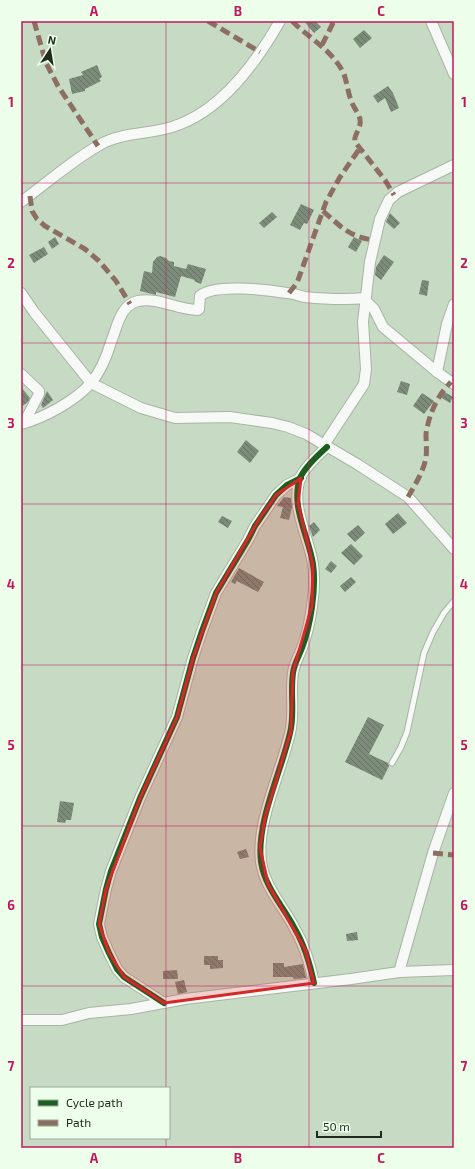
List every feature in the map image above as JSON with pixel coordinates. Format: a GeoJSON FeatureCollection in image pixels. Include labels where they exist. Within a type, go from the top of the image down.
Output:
{"type":"FeatureCollection","features":[{"type":"Feature","properties":{"kind":"street"},"geometry":{"type":"LineString","coordinates":[[21,202],[87,153],[105,142],[117,137],[172,127],[200,114],[225,95],[239,80],[270,38],[280,21]]}},
{"type":"Feature","properties":{"kind":"street"},"geometry":{"type":"LineString","coordinates":[[431,21],[454,74]]}},
{"type":"Feature","properties":{"kind":"street"},"geometry":{"type":"LineString","coordinates":[[164,1003],[124,977],[117,969],[108,953],[99,924],[106,889],[140,798],[177,717],[193,658],[216,593],[255,526],[276,495],[300,478],[325,446],[364,384],[366,369],[363,330],[370,262],[380,219],[389,200],[398,192],[454,165]]}},
{"type":"Feature","properties":{"kind":"street"},"geometry":{"type":"LineString","coordinates":[[23,424],[68,403],[91,382],[106,356],[122,314],[130,304],[138,301],[149,300],[164,302],[182,308],[198,310],[200,296],[202,294],[224,289],[270,290],[305,297],[366,300],[374,309],[383,327],[437,372],[454,384]]}},
{"type":"Feature","properties":{"kind":"street"},"geometry":{"type":"LineString","coordinates":[[21,293],[34,312],[91,382],[141,408],[175,418],[230,417],[272,423],[306,434],[357,464],[408,497],[454,549]]}},
{"type":"Feature","properties":{"kind":"street"},"geometry":{"type":"LineString","coordinates":[[437,372],[447,324],[454,304]]}},
{"type":"Feature","properties":{"kind":"street"},"geometry":{"type":"LineString","coordinates":[[21,374],[40,394],[23,424]]}},
{"type":"Feature","properties":{"kind":"street"},"geometry":{"type":"LineString","coordinates":[[300,478],[298,493],[299,510],[313,565],[314,585],[312,606],[308,629],[293,672],[291,731],[265,818],[260,848],[261,864],[268,884],[296,929],[305,949],[314,983]]}},
{"type":"Feature","properties":{"kind":"street"},"geometry":{"type":"LineString","coordinates":[[400,972],[433,853],[454,793]]}},
{"type":"Feature","properties":{"kind":"street"},"geometry":{"type":"LineString","coordinates":[[21,1020],[62,1020],[89,1013],[132,1009],[164,1003],[400,972],[454,970]]}},
{"type":"Feature","properties":{"kind":"lane"},"geometry":{"type":"LineString","coordinates":[[392,763],[407,732],[424,653],[432,632],[444,613],[454,601]]}},
{"type":"Feature","properties":{"kind":"highlighted area"},"geometry":{"type":"Polygon","coordinates":[[[301,478],[298,503],[313,565],[312,606],[293,672],[291,731],[265,818],[260,847],[268,884],[305,949],[314,983],[164,1003],[124,977],[109,953],[99,924],[106,889],[140,798],[177,717],[193,658],[216,593],[259,519],[276,495],[301,478]]]}},
{"type":"Feature","properties":{"kind":"building"},"geometry":{"type":"Polygon","coordinates":[[[304,21],[315,21],[321,27],[314,33],[304,21]]]}},
{"type":"Feature","properties":{"kind":"building"},"geometry":{"type":"Polygon","coordinates":[[[364,30],[372,38],[360,48],[353,39],[364,30]]]}},
{"type":"Feature","properties":{"kind":"building"},"geometry":{"type":"Polygon","coordinates":[[[97,65],[102,77],[99,79],[101,81],[85,89],[85,91],[72,94],[69,79],[83,75],[81,72],[97,65]]]}},
{"type":"Feature","properties":{"kind":"building"},"geometry":{"type":"Polygon","coordinates":[[[388,86],[393,93],[399,108],[391,112],[385,98],[378,103],[373,96],[388,86]]]}},
{"type":"Feature","properties":{"kind":"building"},"geometry":{"type":"Polygon","coordinates":[[[301,204],[314,210],[307,224],[304,223],[300,230],[290,225],[301,204]]]}},
{"type":"Feature","properties":{"kind":"building"},"geometry":{"type":"Polygon","coordinates":[[[272,212],[277,217],[264,228],[259,223],[272,212]]]}},
{"type":"Feature","properties":{"kind":"building"},"geometry":{"type":"Polygon","coordinates":[[[390,213],[400,223],[394,229],[386,222],[390,213]]]}},
{"type":"Feature","properties":{"kind":"building"},"geometry":{"type":"Polygon","coordinates":[[[55,237],[59,244],[52,249],[48,242],[55,237]]]}},
{"type":"Feature","properties":{"kind":"building"},"geometry":{"type":"Polygon","coordinates":[[[354,237],[362,241],[356,252],[348,247],[354,237]]]}},
{"type":"Feature","properties":{"kind":"building"},"geometry":{"type":"Polygon","coordinates":[[[44,247],[48,254],[34,263],[29,255],[44,247]]]}},
{"type":"Feature","properties":{"kind":"building"},"geometry":{"type":"Polygon","coordinates":[[[384,255],[394,262],[381,280],[375,275],[376,267],[384,255]]]}},
{"type":"Feature","properties":{"kind":"building"},"geometry":{"type":"Polygon","coordinates":[[[160,256],[174,262],[174,266],[186,269],[188,264],[206,269],[201,284],[194,281],[195,280],[181,276],[175,297],[156,292],[156,295],[140,291],[144,271],[152,273],[153,262],[160,256]]]}},
{"type":"Feature","properties":{"kind":"building"},"geometry":{"type":"Polygon","coordinates":[[[422,280],[429,281],[427,296],[419,294],[422,280]]]}},
{"type":"Feature","properties":{"kind":"building"},"geometry":{"type":"Polygon","coordinates":[[[401,381],[410,384],[407,395],[397,392],[401,381]]]}},
{"type":"Feature","properties":{"kind":"building"},"geometry":{"type":"Polygon","coordinates":[[[21,387],[30,398],[28,402],[21,407],[21,387]]]}},
{"type":"Feature","properties":{"kind":"building"},"geometry":{"type":"Polygon","coordinates":[[[47,391],[53,400],[43,408],[41,405],[47,391]]]}},
{"type":"Feature","properties":{"kind":"building"},"geometry":{"type":"Polygon","coordinates":[[[443,391],[453,397],[450,403],[440,397],[443,391]]]}},
{"type":"Feature","properties":{"kind":"building"},"geometry":{"type":"Polygon","coordinates":[[[422,393],[434,401],[424,414],[413,406],[422,393]]]}},
{"type":"Feature","properties":{"kind":"building"},"geometry":{"type":"Polygon","coordinates":[[[246,440],[259,451],[250,463],[237,452],[246,440]]]}},
{"type":"Feature","properties":{"kind":"building"},"geometry":{"type":"Polygon","coordinates":[[[284,497],[291,498],[292,507],[289,520],[280,518],[283,507],[277,506],[284,497]]]}},
{"type":"Feature","properties":{"kind":"building"},"geometry":{"type":"Polygon","coordinates":[[[398,513],[407,523],[393,534],[385,524],[398,513]]]}},
{"type":"Feature","properties":{"kind":"building"},"geometry":{"type":"Polygon","coordinates":[[[222,516],[232,521],[228,528],[218,522],[222,516]]]}},
{"type":"Feature","properties":{"kind":"building"},"geometry":{"type":"Polygon","coordinates":[[[314,522],[320,530],[313,537],[309,526],[314,522]]]}},
{"type":"Feature","properties":{"kind":"building"},"geometry":{"type":"Polygon","coordinates":[[[358,525],[365,533],[355,542],[347,534],[358,525]]]}},
{"type":"Feature","properties":{"kind":"building"},"geometry":{"type":"Polygon","coordinates":[[[351,544],[363,556],[354,565],[341,553],[351,544]]]}},
{"type":"Feature","properties":{"kind":"building"},"geometry":{"type":"Polygon","coordinates":[[[331,561],[337,566],[331,573],[325,569],[331,561]]]}},
{"type":"Feature","properties":{"kind":"building"},"geometry":{"type":"Polygon","coordinates":[[[239,568],[264,582],[258,592],[237,581],[235,584],[231,582],[239,568]]]}},
{"type":"Feature","properties":{"kind":"building"},"geometry":{"type":"Polygon","coordinates":[[[351,577],[356,582],[345,592],[340,586],[351,577]]]}},
{"type":"Feature","properties":{"kind":"building"},"geometry":{"type":"Polygon","coordinates":[[[368,717],[384,725],[369,754],[388,763],[389,766],[382,780],[345,762],[368,717]]]}},
{"type":"Feature","properties":{"kind":"building"},"geometry":{"type":"Polygon","coordinates":[[[60,801],[74,803],[71,820],[66,820],[65,823],[57,822],[60,801]]]}},
{"type":"Feature","properties":{"kind":"building"},"geometry":{"type":"Polygon","coordinates":[[[246,849],[249,857],[240,859],[237,852],[246,849]]]}},
{"type":"Feature","properties":{"kind":"building"},"geometry":{"type":"Polygon","coordinates":[[[357,932],[358,940],[347,941],[346,934],[357,932]]]}},
{"type":"Feature","properties":{"kind":"building"},"geometry":{"type":"Polygon","coordinates":[[[204,956],[218,956],[218,960],[223,960],[223,968],[210,969],[210,965],[204,965],[204,956]]]}},
{"type":"Feature","properties":{"kind":"building"},"geometry":{"type":"Polygon","coordinates":[[[273,963],[284,963],[284,967],[303,964],[306,978],[294,979],[293,977],[273,977],[273,963]]]}},
{"type":"Feature","properties":{"kind":"building"},"geometry":{"type":"Polygon","coordinates":[[[177,970],[178,979],[163,979],[163,971],[177,970]]]}},
{"type":"Feature","properties":{"kind":"building"},"geometry":{"type":"Polygon","coordinates":[[[184,980],[187,992],[178,994],[175,982],[184,980]]]}},
{"type":"Feature","properties":{"kind":"marked path"},"geometry":{"type":"LineString","coordinates":[[34,21],[46,63],[58,86],[98,146]]}},
{"type":"Feature","properties":{"kind":"marked path"},"geometry":{"type":"LineString","coordinates":[[208,21],[260,52]]}},
{"type":"Feature","properties":{"kind":"marked path"},"geometry":{"type":"LineString","coordinates":[[292,21],[332,56],[342,70],[352,103],[360,119],[360,125],[355,137],[355,142],[385,180],[394,195]]}},
{"type":"Feature","properties":{"kind":"marked path"},"geometry":{"type":"LineString","coordinates":[[322,45],[334,21]]}},
{"type":"Feature","properties":{"kind":"marked path"},"geometry":{"type":"LineString","coordinates":[[289,293],[297,283],[326,202],[340,177],[360,148]]}},
{"type":"Feature","properties":{"kind":"marked path"},"geometry":{"type":"LineString","coordinates":[[30,196],[32,211],[37,219],[45,226],[85,249],[99,261],[116,281],[130,304]]}},
{"type":"Feature","properties":{"kind":"marked path"},"geometry":{"type":"LineString","coordinates":[[323,211],[352,234],[374,240]]}},
{"type":"Feature","properties":{"kind":"marked path"},"geometry":{"type":"LineString","coordinates":[[408,497],[425,463],[426,434],[429,419],[438,399],[451,382]]}},
{"type":"Feature","properties":{"kind":"marked path"},"geometry":{"type":"LineString","coordinates":[[433,853],[454,855]]}},
{"type":"Feature","properties":{"kind":"cycle path"},"geometry":{"type":"LineString","coordinates":[[314,983],[302,942],[266,880],[261,862],[260,847],[262,831],[270,798],[290,733],[292,718],[292,681],[295,663],[307,633],[313,596],[313,564],[298,509],[298,487],[301,476],[306,468],[327,447]]}},
{"type":"Feature","properties":{"kind":"cycle path"},"geometry":{"type":"LineString","coordinates":[[164,1003],[124,977],[117,969],[102,937],[99,924],[106,889],[111,871],[140,798],[177,717],[193,658],[216,593],[255,526],[276,495],[287,485],[301,478]]}}]}
